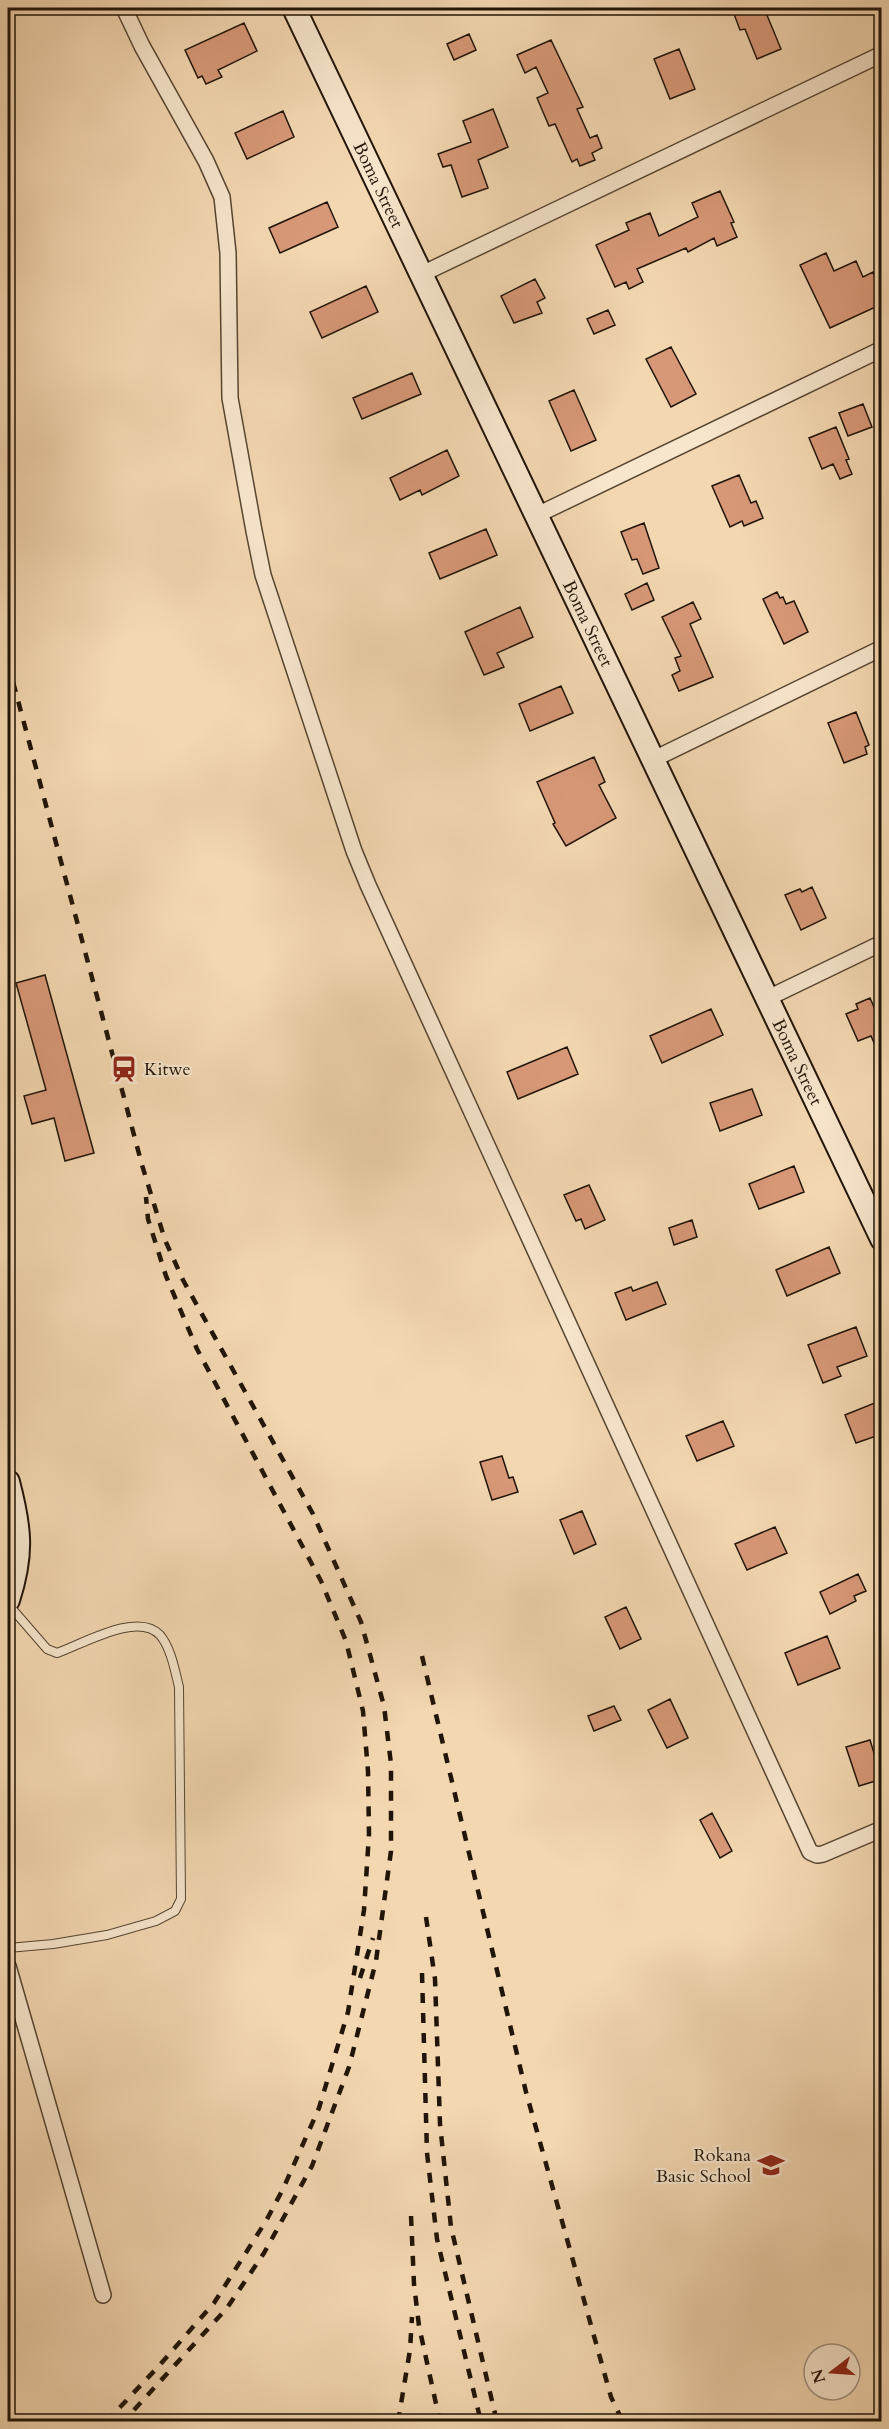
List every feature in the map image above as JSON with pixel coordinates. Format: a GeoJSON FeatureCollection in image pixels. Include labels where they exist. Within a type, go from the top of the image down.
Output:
{"type":"FeatureCollection","features":[{"type":"Feature","properties":{"kind":"street"},"geometry":{"type":"LineString","coordinates":[[124,8],[142,46],[206,161],[222,197],[228,253],[230,398],[263,575],[354,851],[368,885],[810,1852],[817,1855],[823,1854],[882,1829]]}},
{"type":"Feature","properties":{"kind":"street","name":"Boma Street"},"geometry":{"type":"LineString","coordinates":[[294,8],[881,1238]]}},
{"type":"Feature","properties":{"kind":"street"},"geometry":{"type":"LineString","coordinates":[[422,274],[882,54]]}},
{"type":"Feature","properties":{"kind":"street"},"geometry":{"type":"LineString","coordinates":[[537,515],[882,349]]}},
{"type":"Feature","properties":{"kind":"street"},"geometry":{"type":"LineString","coordinates":[[654,759],[882,648]]}},
{"type":"Feature","properties":{"kind":"street"},"geometry":{"type":"LineString","coordinates":[[768,998],[882,943]]}},
{"type":"Feature","properties":{"kind":"street"},"geometry":{"type":"LineString","coordinates":[[8,1482],[20,1537],[17,1571],[8,1600]]}},
{"type":"Feature","properties":{"kind":"street"},"geometry":{"type":"LineString","coordinates":[[8,1966],[104,2295]]}},
{"type":"Feature","properties":{"kind":"lane"},"geometry":{"type":"LineString","coordinates":[[8,1604],[47,1649],[57,1653],[129,1625],[147,1626],[160,1636],[170,1655],[179,1687],[181,1899],[175,1911],[156,1921],[107,1935],[53,1944],[8,1948]]}},
{"type":"Feature","properties":{"kind":"building"},"geometry":{"type":"Polygon","coordinates":[[[749,8],[753,12],[764,8],[781,49],[757,59],[745,29],[740,30],[734,14],[749,8]]]}},
{"type":"Feature","properties":{"kind":"building"},"geometry":{"type":"Polygon","coordinates":[[[244,23],[257,51],[218,70],[222,77],[206,84],[202,76],[198,78],[185,50],[244,23]]]}},
{"type":"Feature","properties":{"kind":"building"},"geometry":{"type":"Polygon","coordinates":[[[469,34],[476,50],[454,60],[447,44],[469,34]]]}},
{"type":"Feature","properties":{"kind":"building"},"geometry":{"type":"Polygon","coordinates":[[[551,40],[583,107],[577,109],[590,138],[597,135],[602,148],[592,153],[595,160],[580,166],[577,159],[572,162],[555,124],[549,126],[537,98],[548,93],[536,67],[525,73],[517,55],[551,40]]]}},
{"type":"Feature","properties":{"kind":"building"},"geometry":{"type":"Polygon","coordinates":[[[679,49],[695,89],[670,99],[654,59],[679,49]]]}},
{"type":"Feature","properties":{"kind":"building"},"geometry":{"type":"Polygon","coordinates":[[[493,109],[508,147],[478,160],[488,188],[462,197],[451,165],[443,167],[438,154],[471,142],[463,121],[493,109]]]}},
{"type":"Feature","properties":{"kind":"building"},"geometry":{"type":"Polygon","coordinates":[[[283,111],[294,137],[247,159],[235,133],[283,111]]]}},
{"type":"Feature","properties":{"kind":"building"},"geometry":{"type":"Polygon","coordinates":[[[720,191],[734,222],[731,223],[737,237],[717,246],[714,238],[688,252],[686,248],[637,269],[643,282],[629,289],[626,282],[615,287],[596,245],[629,230],[626,223],[650,213],[659,236],[698,217],[692,203],[720,191]]]}},
{"type":"Feature","properties":{"kind":"building"},"geometry":{"type":"Polygon","coordinates":[[[327,202],[338,227],[280,253],[269,228],[327,202]]]}},
{"type":"Feature","properties":{"kind":"building"},"geometry":{"type":"Polygon","coordinates":[[[826,253],[834,271],[856,261],[863,277],[873,272],[882,291],[882,304],[830,328],[800,265],[826,253]]]}},
{"type":"Feature","properties":{"kind":"building"},"geometry":{"type":"Polygon","coordinates":[[[535,279],[545,298],[537,302],[542,313],[514,323],[501,296],[535,279]]]}},
{"type":"Feature","properties":{"kind":"building"},"geometry":{"type":"Polygon","coordinates":[[[366,286],[378,312],[322,338],[310,312],[366,286]]]}},
{"type":"Feature","properties":{"kind":"building"},"geometry":{"type":"Polygon","coordinates":[[[608,310],[615,325],[594,334],[587,319],[608,310]]]}},
{"type":"Feature","properties":{"kind":"building"},"geometry":{"type":"Polygon","coordinates":[[[671,347],[696,394],[671,407],[646,359],[671,347]]]}},
{"type":"Feature","properties":{"kind":"building"},"geometry":{"type":"Polygon","coordinates":[[[412,373],[421,394],[362,419],[353,398],[412,373]]]}},
{"type":"Feature","properties":{"kind":"building"},"geometry":{"type":"Polygon","coordinates":[[[574,390],[596,440],[571,451],[549,401],[574,390]]]}},
{"type":"Feature","properties":{"kind":"building"},"geometry":{"type":"Polygon","coordinates":[[[863,404],[872,427],[848,436],[839,413],[863,404]]]}},
{"type":"Feature","properties":{"kind":"building"},"geometry":{"type":"Polygon","coordinates":[[[836,427],[849,459],[846,460],[852,474],[840,479],[833,464],[822,469],[809,438],[836,427]]]}},
{"type":"Feature","properties":{"kind":"building"},"geometry":{"type":"Polygon","coordinates":[[[447,450],[459,476],[422,495],[420,490],[400,500],[390,478],[447,450]]]}},
{"type":"Feature","properties":{"kind":"building"},"geometry":{"type":"Polygon","coordinates":[[[739,475],[751,503],[756,501],[763,518],[744,526],[742,521],[730,527],[712,486],[739,475]]]}},
{"type":"Feature","properties":{"kind":"building"},"geometry":{"type":"Polygon","coordinates":[[[644,523],[659,568],[643,574],[637,559],[632,560],[621,532],[644,523]]]}},
{"type":"Feature","properties":{"kind":"building"},"geometry":{"type":"Polygon","coordinates":[[[486,529],[497,555],[440,579],[429,553],[486,529]]]}},
{"type":"Feature","properties":{"kind":"building"},"geometry":{"type":"Polygon","coordinates":[[[647,583],[654,600],[632,610],[625,594],[647,583]]]}},
{"type":"Feature","properties":{"kind":"building"},"geometry":{"type":"Polygon","coordinates":[[[777,592],[786,604],[794,601],[808,632],[784,644],[763,599],[777,592]]]}},
{"type":"Feature","properties":{"kind":"building"},"geometry":{"type":"Polygon","coordinates":[[[693,602],[701,619],[690,624],[713,677],[679,691],[672,675],[680,671],[675,658],[681,656],[662,617],[693,602]]]}},
{"type":"Feature","properties":{"kind":"building"},"geometry":{"type":"Polygon","coordinates":[[[520,607],[533,637],[497,653],[504,667],[484,675],[465,632],[520,607]]]}},
{"type":"Feature","properties":{"kind":"building"},"geometry":{"type":"Polygon","coordinates":[[[561,686],[573,713],[530,731],[519,704],[561,686]]]}},
{"type":"Feature","properties":{"kind":"building"},"geometry":{"type":"Polygon","coordinates":[[[856,712],[869,745],[865,747],[867,754],[844,763],[828,723],[856,712]]]}},
{"type":"Feature","properties":{"kind":"building"},"geometry":{"type":"Polygon","coordinates":[[[594,757],[605,782],[599,785],[616,818],[566,846],[553,824],[555,823],[537,782],[594,757]]]}},
{"type":"Feature","properties":{"kind":"building"},"geometry":{"type":"Polygon","coordinates":[[[812,887],[826,918],[801,930],[785,895],[800,889],[802,892],[812,887]]]}},
{"type":"Feature","properties":{"kind":"building"},"geometry":{"type":"Polygon","coordinates":[[[45,975],[94,1153],[65,1161],[54,1118],[32,1124],[24,1096],[46,1090],[16,983],[45,975]]]}},
{"type":"Feature","properties":{"kind":"building"},"geometry":{"type":"Polygon","coordinates":[[[870,998],[874,1007],[882,1004],[882,1061],[871,1036],[858,1041],[846,1014],[858,1009],[856,1004],[870,998]]]}},
{"type":"Feature","properties":{"kind":"building"},"geometry":{"type":"Polygon","coordinates":[[[711,1009],[723,1035],[662,1063],[650,1036],[711,1009]]]}},
{"type":"Feature","properties":{"kind":"building"},"geometry":{"type":"Polygon","coordinates":[[[567,1047],[578,1074],[518,1099],[507,1072],[567,1047]]]}},
{"type":"Feature","properties":{"kind":"building"},"geometry":{"type":"Polygon","coordinates":[[[752,1089],[762,1115],[720,1131],[710,1103],[752,1089]]]}},
{"type":"Feature","properties":{"kind":"building"},"geometry":{"type":"Polygon","coordinates":[[[794,1166],[804,1192],[759,1209],[749,1184],[794,1166]]]}},
{"type":"Feature","properties":{"kind":"building"},"geometry":{"type":"Polygon","coordinates":[[[589,1185],[605,1220],[585,1229],[581,1219],[576,1221],[564,1195],[589,1185]]]}},
{"type":"Feature","properties":{"kind":"building"},"geometry":{"type":"Polygon","coordinates":[[[692,1220],[697,1237],[674,1245],[669,1228],[692,1220]]]}},
{"type":"Feature","properties":{"kind":"building"},"geometry":{"type":"Polygon","coordinates":[[[829,1247],[840,1273],[787,1296],[776,1270],[829,1247]]]}},
{"type":"Feature","properties":{"kind":"building"},"geometry":{"type":"Polygon","coordinates":[[[657,1282],[666,1304],[626,1320],[615,1293],[631,1287],[633,1291],[657,1282]]]}},
{"type":"Feature","properties":{"kind":"building"},"geometry":{"type":"Polygon","coordinates":[[[856,1327],[867,1356],[837,1367],[841,1376],[823,1383],[808,1345],[856,1327]]]}},
{"type":"Feature","properties":{"kind":"building"},"geometry":{"type":"Polygon","coordinates":[[[882,1400],[882,1434],[856,1443],[845,1415],[882,1400]]]}},
{"type":"Feature","properties":{"kind":"building"},"geometry":{"type":"Polygon","coordinates":[[[723,1421],[734,1446],[697,1461],[686,1436],[723,1421]]]}},
{"type":"Feature","properties":{"kind":"building"},"geometry":{"type":"Polygon","coordinates":[[[502,1456],[509,1478],[513,1477],[518,1492],[492,1500],[480,1462],[502,1456]]]}},
{"type":"Feature","properties":{"kind":"building"},"geometry":{"type":"Polygon","coordinates":[[[582,1511],[596,1544],[574,1554],[560,1520],[582,1511]]]}},
{"type":"Feature","properties":{"kind":"building"},"geometry":{"type":"Polygon","coordinates":[[[775,1527],[787,1553],[747,1570],[735,1544],[775,1527]]]}},
{"type":"Feature","properties":{"kind":"building"},"geometry":{"type":"Polygon","coordinates":[[[858,1574],[866,1591],[854,1596],[856,1601],[830,1614],[820,1592],[858,1574]]]}},
{"type":"Feature","properties":{"kind":"building"},"geometry":{"type":"Polygon","coordinates":[[[626,1607],[641,1639],[620,1649],[605,1617],[626,1607]]]}},
{"type":"Feature","properties":{"kind":"building"},"geometry":{"type":"Polygon","coordinates":[[[827,1636],[840,1668],[798,1685],[785,1653],[827,1636]]]}},
{"type":"Feature","properties":{"kind":"building"},"geometry":{"type":"Polygon","coordinates":[[[670,1699],[688,1738],[667,1748],[648,1710],[670,1699]]]}},
{"type":"Feature","properties":{"kind":"building"},"geometry":{"type":"Polygon","coordinates":[[[614,1706],[621,1720],[594,1731],[588,1716],[614,1706]]]}},
{"type":"Feature","properties":{"kind":"building"},"geometry":{"type":"Polygon","coordinates":[[[870,1740],[882,1779],[859,1786],[846,1747],[870,1740]]]}},
{"type":"Feature","properties":{"kind":"building"},"geometry":{"type":"Polygon","coordinates":[[[712,1813],[732,1851],[720,1858],[700,1820],[712,1813]]]}},
{"type":"Feature","properties":{"kind":"railway"},"geometry":{"type":"LineString","coordinates":[[8,663],[142,1165],[165,1240],[183,1280],[313,1514],[361,1622],[384,1706],[391,1764],[391,1851],[376,1961],[349,2067],[312,2166],[264,2253],[227,2308],[123,2422]]}},
{"type":"Feature","properties":{"kind":"railway"},"geometry":{"type":"LineString","coordinates":[[106,2422],[214,2303],[266,2221],[283,2189],[319,2108],[348,2012],[364,1910],[369,1834],[368,1771],[363,1711],[346,1641],[321,1581],[197,1349],[166,1276],[148,1219],[146,1197]]}},
{"type":"Feature","properties":{"kind":"railway"},"geometry":{"type":"LineString","coordinates":[[422,1656],[526,2092],[611,2397],[623,2422]]}},
{"type":"Feature","properties":{"kind":"railway"},"geometry":{"type":"LineString","coordinates":[[426,1917],[435,1979],[440,2124],[451,2227],[497,2422]]}},
{"type":"Feature","properties":{"kind":"railway"},"geometry":{"type":"LineString","coordinates":[[360,1978],[373,1938]]}},
{"type":"Feature","properties":{"kind":"railway"},"geometry":{"type":"LineString","coordinates":[[422,1973],[427,2153],[437,2239],[481,2422]]}},
{"type":"Feature","properties":{"kind":"railway"},"geometry":{"type":"LineString","coordinates":[[411,2216],[414,2284],[419,2326],[440,2422]]}},
{"type":"Feature","properties":{"kind":"railway"},"geometry":{"type":"LineString","coordinates":[[398,2422],[410,2350],[412,2317]]}},
{"type":"Feature","properties":{"kind":"place","name":"Kitwe"},"geometry":{"type":"Point","coordinates":[124,1069]}},
{"type":"Feature","properties":{"kind":"place","name":"Rokana Basic School"},"geometry":{"type":"Point","coordinates":[771,2165]}}]}
